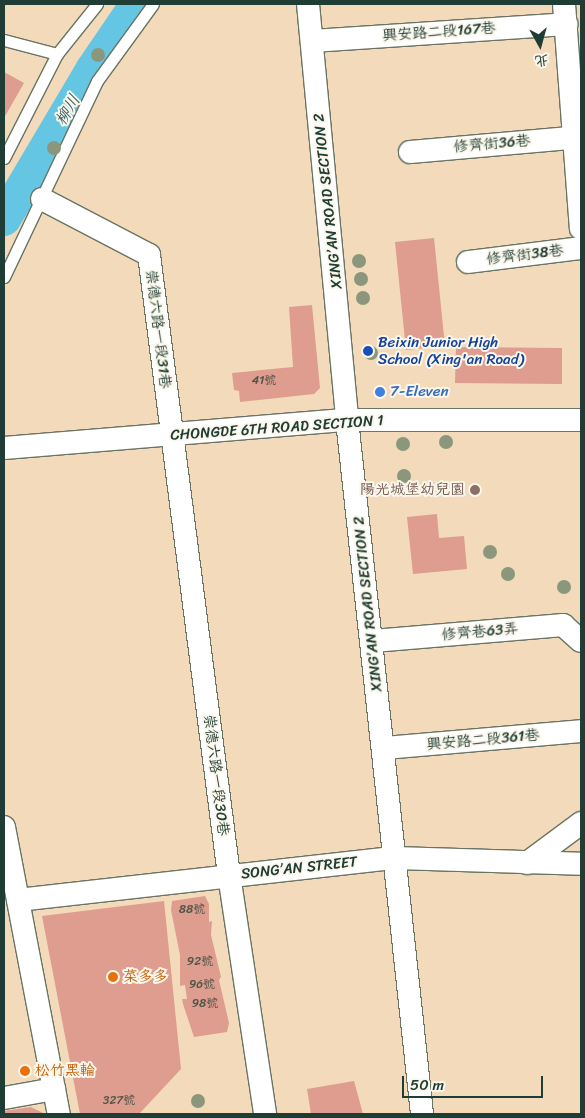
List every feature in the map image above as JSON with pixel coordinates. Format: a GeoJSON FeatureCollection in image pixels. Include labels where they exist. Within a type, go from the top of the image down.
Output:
{"type":"FeatureCollection","features":[{"type":"Feature","properties":{"kind":"street","name":"XING’AN ROAD SECTION 2"},"geometry":{"type":"LineString","coordinates":[[308,4],[347,420],[373,641],[422,1114]]}},
{"type":"Feature","properties":{"kind":"street","name":"興安路二段167巷"},"geometry":{"type":"LineString","coordinates":[[312,40],[570,27]]}},
{"type":"Feature","properties":{"kind":"street"},"geometry":{"type":"LineString","coordinates":[[570,27],[578,137],[581,228]]}},
{"type":"Feature","properties":{"kind":"street","name":"修齊街36巷"},"geometry":{"type":"LineString","coordinates":[[410,152],[578,137]]}},
{"type":"Feature","properties":{"kind":"street","name":"崇德六路一段31巷"},"geometry":{"type":"LineString","coordinates":[[42,199],[149,255],[172,434]]}},
{"type":"Feature","properties":{"kind":"street","name":"修齊街38巷"},"geometry":{"type":"LineString","coordinates":[[468,262],[581,248]]}},
{"type":"Feature","properties":{"kind":"street","name":"CHONGDE 6TH ROAD SECTION 1"},"geometry":{"type":"LineString","coordinates":[[4,448],[347,420],[581,420]]}},
{"type":"Feature","properties":{"kind":"street","name":"崇德六路一段30巷"},"geometry":{"type":"LineString","coordinates":[[172,434],[229,875],[264,1114]]}},
{"type":"Feature","properties":{"kind":"street","name":"修齊巷63弄"},"geometry":{"type":"LineString","coordinates":[[373,641],[563,625],[581,641]]}},
{"type":"Feature","properties":{"kind":"street","name":"興安路二段361巷"},"geometry":{"type":"LineString","coordinates":[[384,748],[581,731]]}},
{"type":"Feature","properties":{"kind":"street"},"geometry":{"type":"LineString","coordinates":[[528,862],[581,823]]}},
{"type":"Feature","properties":{"kind":"street"},"geometry":{"type":"LineString","coordinates":[[4,827],[59,1114]]}},
{"type":"Feature","properties":{"kind":"street","name":"SONG’AN STREET"},"geometry":{"type":"LineString","coordinates":[[18,900],[395,858],[581,864]]}},
{"type":"Feature","properties":{"kind":"street"},"geometry":{"type":"LineString","coordinates":[[4,1098],[54,1089]]}},
{"type":"Feature","properties":{"kind":"lane"},"geometry":{"type":"LineString","coordinates":[[4,158],[57,54],[97,4]]}},
{"type":"Feature","properties":{"kind":"lane"},"geometry":{"type":"LineString","coordinates":[[4,277],[97,81],[154,4]]}},
{"type":"Feature","properties":{"kind":"lane"},"geometry":{"type":"LineString","coordinates":[[4,40],[57,54]]}},
{"type":"Feature","properties":{"kind":"building"},"geometry":{"type":"Polygon","coordinates":[[[4,72],[24,83],[4,118],[4,72]]]}},
{"type":"Feature","properties":{"kind":"building"},"geometry":{"type":"Polygon","coordinates":[[[434,238],[445,346],[406,350],[395,242],[434,238]]]}},
{"type":"Feature","properties":{"kind":"building"},"geometry":{"type":"Polygon","coordinates":[[[312,305],[320,388],[314,394],[240,402],[239,391],[234,390],[232,373],[293,367],[289,307],[312,305]]]}},
{"type":"Feature","properties":{"kind":"building"},"geometry":{"type":"Polygon","coordinates":[[[456,347],[562,348],[562,384],[455,383],[456,347]]]}},
{"type":"Feature","properties":{"kind":"building"},"geometry":{"type":"Polygon","coordinates":[[[437,514],[439,538],[464,536],[467,569],[413,574],[407,517],[437,514]]]}},
{"type":"Feature","properties":{"kind":"building"},"geometry":{"type":"Polygon","coordinates":[[[205,896],[209,904],[209,922],[212,921],[211,935],[229,1023],[227,1032],[194,1037],[182,999],[187,999],[185,985],[180,986],[180,955],[171,910],[172,901],[205,896]]]}},
{"type":"Feature","properties":{"kind":"building","name":"菜多多"},"geometry":{"type":"Polygon","coordinates":[[[164,901],[181,1069],[139,1114],[80,1114],[42,916],[164,901]]]}},
{"type":"Feature","properties":{"kind":"building"},"geometry":{"type":"Polygon","coordinates":[[[354,1081],[363,1114],[311,1114],[307,1089],[354,1081]]]}},
{"type":"Feature","properties":{"kind":"building"},"geometry":{"type":"Polygon","coordinates":[[[31,1107],[45,1114],[4,1114],[4,1111],[31,1107]]]}},
{"type":"Feature","properties":{"kind":"waterway","name":"柳川"},"geometry":{"type":"LineString","coordinates":[[4,219],[92,70],[137,4]]}},
{"type":"Feature","properties":{"kind":"place","name":"Beixin Junior High School (Xing'an Road)"},"geometry":{"type":"Point","coordinates":[368,351]}},
{"type":"Feature","properties":{"kind":"place","name":"7-Eleven"},"geometry":{"type":"Point","coordinates":[380,392]}},
{"type":"Feature","properties":{"kind":"place","name":"陽光城堡幼兒園"},"geometry":{"type":"Point","coordinates":[475,490]}},
{"type":"Feature","properties":{"kind":"place","name":"菜多多"},"geometry":{"type":"Point","coordinates":[113,977]}},
{"type":"Feature","properties":{"kind":"place","name":"松竹黑輪"},"geometry":{"type":"Point","coordinates":[25,1071]}}]}
